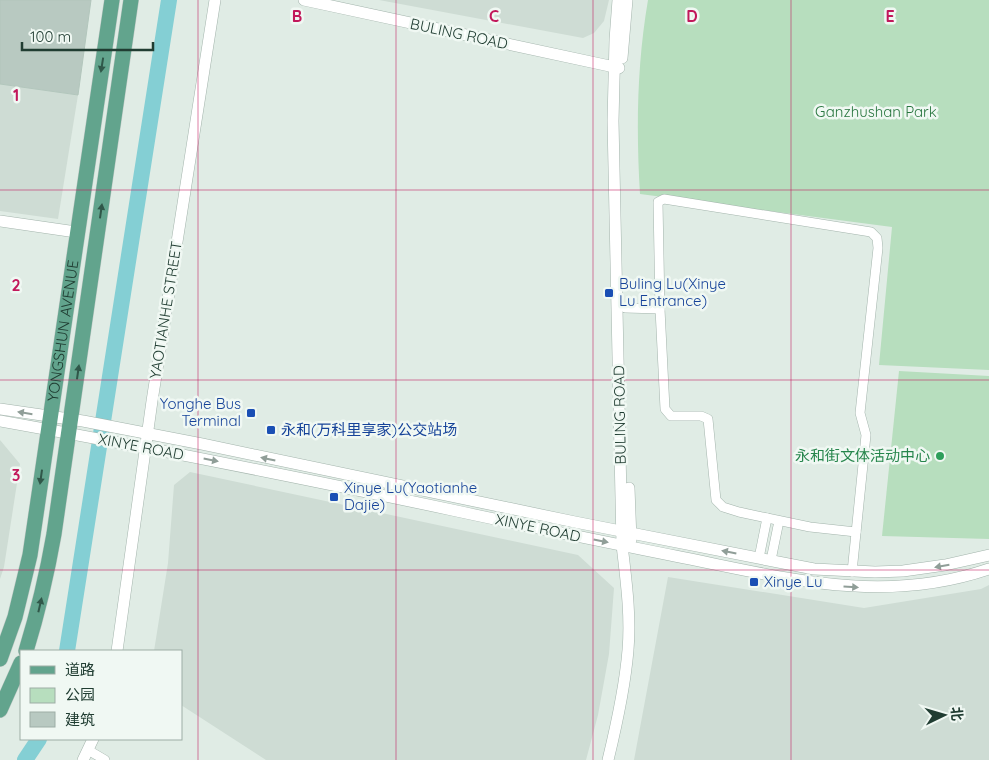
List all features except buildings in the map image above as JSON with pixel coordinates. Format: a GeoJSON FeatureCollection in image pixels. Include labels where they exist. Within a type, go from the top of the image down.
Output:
{"type":"FeatureCollection","features":[{"type":"Feature","properties":{"kind":"main road","name":"YONGSHUN AVENUE"},"geometry":{"type":"LineString","coordinates":[[0,660],[15,617],[28,563],[112,0]]}},
{"type":"Feature","properties":{"kind":"main road","name":"YONGSHUN AVENUE"},"geometry":{"type":"LineString","coordinates":[[26,650],[45,584],[76,427],[88,301],[131,0]]}},
{"type":"Feature","properties":{"kind":"main road"},"geometry":{"type":"LineString","coordinates":[[77,226],[80,255],[80,278],[76,304],[78,310],[84,309],[88,301]]}},
{"type":"Feature","properties":{"kind":"main road"},"geometry":{"type":"LineString","coordinates":[[0,710],[20,665]]}},
{"type":"Feature","properties":{"kind":"street","name":"YAOTIANHE STREET"},"geometry":{"type":"LineString","coordinates":[[117,650],[144,433],[215,0]]}},
{"type":"Feature","properties":{"kind":"street","name":"BULING ROAD"},"geometry":{"type":"LineString","coordinates":[[304,0],[617,68]]}},
{"type":"Feature","properties":{"kind":"street","name":"BULING ROAD"},"geometry":{"type":"LineString","coordinates":[[608,760],[624,692],[628,648],[624,308],[620,119],[617,68],[618,0]]}},
{"type":"Feature","properties":{"kind":"street","name":"BULING ROAD"},"geometry":{"type":"LineString","coordinates":[[626,0],[617,68],[613,121],[626,532]]}},
{"type":"Feature","properties":{"kind":"street"},"geometry":{"type":"LineString","coordinates":[[852,572],[866,435],[860,413],[878,238],[871,232],[664,198],[658,202],[660,309],[665,409],[671,416],[701,416],[708,419],[716,500],[723,507],[779,521],[810,527],[856,532]]}},
{"type":"Feature","properties":{"kind":"street"},"geometry":{"type":"LineString","coordinates":[[0,221],[77,226]]}},
{"type":"Feature","properties":{"kind":"street"},"geometry":{"type":"LineString","coordinates":[[624,308],[660,309]]}},
{"type":"Feature","properties":{"kind":"street","name":"XINYE ROAD"},"geometry":{"type":"LineString","coordinates":[[0,409],[49,423]]}},
{"type":"Feature","properties":{"kind":"street","name":"XINYE ROAD"},"geometry":{"type":"LineString","coordinates":[[0,421],[49,423],[144,433],[626,532],[814,568],[852,572],[924,569],[989,555]]}},
{"type":"Feature","properties":{"kind":"street","name":"XINYE ROAD"},"geometry":{"type":"LineString","coordinates":[[76,427],[143,447],[815,584],[841,586],[914,585],[952,580],[989,569]]}},
{"type":"Feature","properties":{"kind":"street"},"geometry":{"type":"LineString","coordinates":[[765,559],[767,518]]}},
{"type":"Feature","properties":{"kind":"street"},"geometry":{"type":"LineString","coordinates":[[765,559],[779,521]]}},
{"type":"Feature","properties":{"kind":"street"},"geometry":{"type":"LineString","coordinates":[[92,740],[85,755],[106,760]]}},
{"type":"Feature","properties":{"kind":"shaded area"},"geometry":{"type":"Polygon","coordinates":[[[379,0],[609,0],[604,21],[594,33],[583,38],[379,0]]]}},
{"type":"Feature","properties":{"kind":"shaded area"},"geometry":{"type":"Polygon","coordinates":[[[0,84],[78,95],[58,219],[0,211],[0,84]]]}},
{"type":"Feature","properties":{"kind":"shaded area"},"geometry":{"type":"Polygon","coordinates":[[[0,440],[20,464],[4,567],[0,579],[0,440]]]}},
{"type":"Feature","properties":{"kind":"shaded area"},"geometry":{"type":"Polygon","coordinates":[[[190,472],[578,555],[614,588],[609,654],[598,715],[586,760],[266,760],[182,706],[182,650],[154,650],[168,563],[174,485],[190,472]]]}},
{"type":"Feature","properties":{"kind":"shaded area"},"geometry":{"type":"Polygon","coordinates":[[[668,577],[864,608],[981,589],[989,585],[989,760],[634,760],[668,577]]]}},
{"type":"Feature","properties":{"kind":"green space","name":"Ganzhushan Park"},"geometry":{"type":"Polygon","coordinates":[[[648,0],[989,0],[989,370],[879,365],[892,227],[640,194],[638,97],[644,24],[648,0]]]}},
{"type":"Feature","properties":{"kind":"green space","name":"永和街文体活动中心"},"geometry":{"type":"Polygon","coordinates":[[[899,371],[989,376],[989,539],[882,536],[899,371]]]}},
{"type":"Feature","properties":{"kind":"waterway"},"geometry":{"type":"LineString","coordinates":[[67,650],[169,0]]}},
{"type":"Feature","properties":{"kind":"waterway"},"geometry":{"type":"LineString","coordinates":[[25,760],[38,740]]}},
{"type":"Feature","properties":{"kind":"place","name":"Buling Lu(Xinye Lu Entrance)"},"geometry":{"type":"Point","coordinates":[609,293]}},
{"type":"Feature","properties":{"kind":"place","name":"Yonghe Bus Terminal"},"geometry":{"type":"Point","coordinates":[251,413]}},
{"type":"Feature","properties":{"kind":"place","name":"永和(万科里享家)公交站场"},"geometry":{"type":"Point","coordinates":[271,430]}},
{"type":"Feature","properties":{"kind":"place","name":"永和街文体活动中心"},"geometry":{"type":"Point","coordinates":[940,456]}},
{"type":"Feature","properties":{"kind":"place","name":"Xinye Lu(Yaotianhe Dajie)"},"geometry":{"type":"Point","coordinates":[334,497]}},
{"type":"Feature","properties":{"kind":"place","name":"Xinye Lu"},"geometry":{"type":"Point","coordinates":[754,582]}}]}
